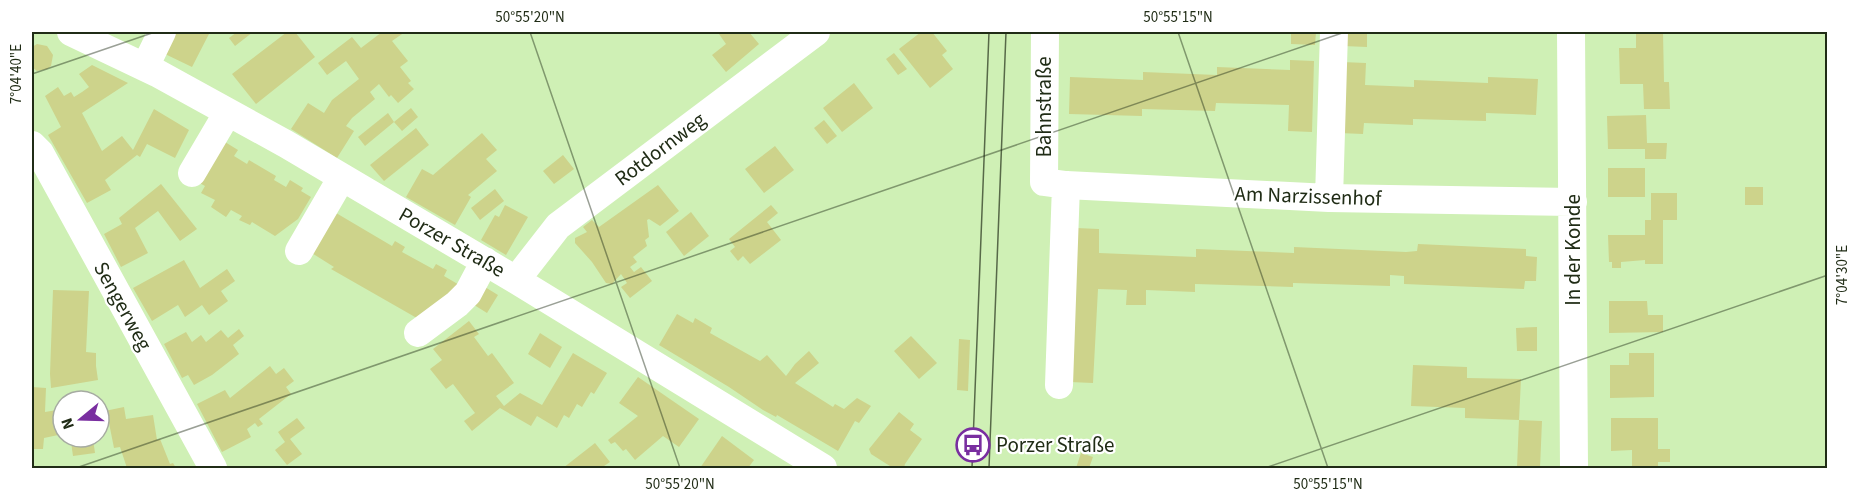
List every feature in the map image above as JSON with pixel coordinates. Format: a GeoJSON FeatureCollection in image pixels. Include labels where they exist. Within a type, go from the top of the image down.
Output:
{"type":"FeatureCollection","features":[{"type":"Feature","properties":{"kind":"street","name":"Porzer Straße"},"geometry":{"type":"LineString","coordinates":[[71,32],[145,67],[342,177],[485,261],[823,468]]}},
{"type":"Feature","properties":{"kind":"street"},"geometry":{"type":"LineString","coordinates":[[145,67],[162,32]]}},
{"type":"Feature","properties":{"kind":"street","name":"Bahnstraße"},"geometry":{"type":"LineString","coordinates":[[1045,32],[1055,184],[1059,385]]}},
{"type":"Feature","properties":{"kind":"street"},"geometry":{"type":"LineString","coordinates":[[1329,198],[1334,32]]}},
{"type":"Feature","properties":{"kind":"street","name":"In der Konde"},"geometry":{"type":"LineString","coordinates":[[1570,32],[1574,468]]}},
{"type":"Feature","properties":{"kind":"street","name":"Rotdornweg"},"geometry":{"type":"LineString","coordinates":[[516,280],[558,226],[803,35]]}},
{"type":"Feature","properties":{"kind":"street"},"geometry":{"type":"LineString","coordinates":[[192,173],[228,112]]}},
{"type":"Feature","properties":{"kind":"street","name":"Sengerweg"},"geometry":{"type":"LineString","coordinates":[[32,145],[40,153],[213,468]]}},
{"type":"Feature","properties":{"kind":"street"},"geometry":{"type":"LineString","coordinates":[[299,251],[342,177]]}},
{"type":"Feature","properties":{"kind":"street","name":"Am Narzissenhof"},"geometry":{"type":"LineString","coordinates":[[1055,184],[1329,198],[1573,202]]}},
{"type":"Feature","properties":{"kind":"street"},"geometry":{"type":"LineString","coordinates":[[418,333],[468,293],[485,261]]}},
{"type":"Feature","properties":{"kind":"building"},"geometry":{"type":"Polygon","coordinates":[[[176,32],[210,32],[192,67],[165,54],[176,32]]]}},
{"type":"Feature","properties":{"kind":"building"},"geometry":{"type":"Polygon","coordinates":[[[237,32],[253,32],[235,46],[229,38],[237,32]]]}},
{"type":"Feature","properties":{"kind":"building"},"geometry":{"type":"Polygon","coordinates":[[[287,32],[295,32],[315,57],[256,104],[232,74],[287,32]]]}},
{"type":"Feature","properties":{"kind":"building"},"geometry":{"type":"Polygon","coordinates":[[[382,32],[405,32],[392,41],[408,61],[400,67],[411,81],[408,83],[414,89],[398,103],[391,95],[389,97],[379,84],[370,92],[375,99],[346,126],[354,131],[337,158],[291,129],[308,103],[324,113],[332,100],[359,79],[346,61],[327,75],[318,63],[352,37],[361,48],[382,32]]]}},
{"type":"Feature","properties":{"kind":"building"},"geometry":{"type":"Polygon","coordinates":[[[721,32],[749,32],[759,44],[726,72],[712,55],[726,44],[719,34],[721,32]]]}},
{"type":"Feature","properties":{"kind":"building"},"geometry":{"type":"Polygon","coordinates":[[[921,32],[932,32],[947,51],[942,55],[953,69],[930,88],[899,49],[921,32]]]}},
{"type":"Feature","properties":{"kind":"building"},"geometry":{"type":"Polygon","coordinates":[[[1291,32],[1316,32],[1315,45],[1291,44],[1291,32]]]}},
{"type":"Feature","properties":{"kind":"building"},"geometry":{"type":"Polygon","coordinates":[[[1343,32],[1367,32],[1367,47],[1343,46],[1343,32]]]}},
{"type":"Feature","properties":{"kind":"building"},"geometry":{"type":"Polygon","coordinates":[[[1636,32],[1663,32],[1664,82],[1669,82],[1670,109],[1644,109],[1643,84],[1620,84],[1619,48],[1636,48],[1636,32]]]}},
{"type":"Feature","properties":{"kind":"building"},"geometry":{"type":"Polygon","coordinates":[[[37,44],[47,46],[53,55],[51,66],[37,71],[32,67],[32,47],[37,44]]]}},
{"type":"Feature","properties":{"kind":"building"},"geometry":{"type":"Polygon","coordinates":[[[894,53],[907,69],[898,75],[886,59],[894,53]]]}},
{"type":"Feature","properties":{"kind":"building"},"geometry":{"type":"Polygon","coordinates":[[[1290,60],[1314,61],[1312,132],[1288,131],[1289,105],[1216,103],[1215,111],[1142,109],[1142,116],[1069,114],[1070,77],[1143,80],[1143,72],[1217,75],[1217,67],[1290,70],[1290,60]]]}},
{"type":"Feature","properties":{"kind":"building"},"geometry":{"type":"Polygon","coordinates":[[[1342,62],[1366,63],[1365,85],[1414,87],[1414,80],[1488,83],[1488,77],[1538,79],[1536,115],[1486,113],[1486,121],[1413,119],[1413,125],[1364,123],[1363,134],[1339,133],[1342,62]]]}},
{"type":"Feature","properties":{"kind":"building"},"geometry":{"type":"Polygon","coordinates":[[[92,65],[128,83],[82,113],[102,151],[122,136],[133,150],[154,109],[189,130],[175,158],[147,144],[140,157],[137,155],[105,180],[111,190],[87,203],[48,135],[61,127],[45,96],[58,87],[64,96],[71,92],[74,97],[82,92],[89,87],[79,74],[92,65]]]}},
{"type":"Feature","properties":{"kind":"building"},"geometry":{"type":"Polygon","coordinates":[[[854,83],[873,108],[842,132],[823,108],[854,83]]]}},
{"type":"Feature","properties":{"kind":"building"},"geometry":{"type":"Polygon","coordinates":[[[411,108],[418,117],[402,131],[394,122],[411,108]]]}},
{"type":"Feature","properties":{"kind":"building"},"geometry":{"type":"Polygon","coordinates":[[[388,113],[394,122],[365,146],[358,137],[388,113]]]}},
{"type":"Feature","properties":{"kind":"building"},"geometry":{"type":"Polygon","coordinates":[[[1646,115],[1647,143],[1667,143],[1666,159],[1645,159],[1645,149],[1608,149],[1607,116],[1646,115]]]}},
{"type":"Feature","properties":{"kind":"building"},"geometry":{"type":"Polygon","coordinates":[[[824,120],[837,136],[827,144],[814,128],[824,120]]]}},
{"type":"Feature","properties":{"kind":"building"},"geometry":{"type":"Polygon","coordinates":[[[416,128],[429,145],[384,181],[370,165],[416,128]]]}},
{"type":"Feature","properties":{"kind":"building"},"geometry":{"type":"Polygon","coordinates":[[[482,133],[497,150],[486,159],[497,171],[468,195],[471,197],[455,225],[406,197],[422,169],[433,175],[482,133]]]}},
{"type":"Feature","properties":{"kind":"building"},"geometry":{"type":"Polygon","coordinates":[[[225,142],[238,150],[234,156],[247,164],[249,160],[276,176],[274,180],[286,187],[290,180],[303,188],[301,191],[311,197],[298,219],[275,236],[252,222],[250,225],[239,220],[242,216],[231,210],[226,217],[211,207],[215,200],[201,193],[205,186],[194,180],[225,142]]]}},
{"type":"Feature","properties":{"kind":"building"},"geometry":{"type":"Polygon","coordinates":[[[775,146],[794,170],[764,193],[745,169],[775,146]]]}},
{"type":"Feature","properties":{"kind":"building"},"geometry":{"type":"Polygon","coordinates":[[[563,155],[574,169],[554,184],[543,171],[563,155]]]}},
{"type":"Feature","properties":{"kind":"building"},"geometry":{"type":"Polygon","coordinates":[[[1608,168],[1645,168],[1645,197],[1608,197],[1608,168]]]}},
{"type":"Feature","properties":{"kind":"building"},"geometry":{"type":"Polygon","coordinates":[[[161,184],[197,229],[180,241],[158,211],[135,228],[148,253],[121,267],[104,234],[122,224],[119,218],[161,184]]]}},
{"type":"Feature","properties":{"kind":"building"},"geometry":{"type":"Polygon","coordinates":[[[658,185],[679,211],[660,226],[647,220],[649,237],[645,240],[647,246],[633,257],[637,262],[630,267],[634,272],[641,267],[652,281],[630,298],[621,287],[627,283],[621,274],[612,284],[606,283],[575,243],[575,238],[587,232],[583,227],[592,220],[599,227],[658,185]]]}},
{"type":"Feature","properties":{"kind":"building"},"geometry":{"type":"Polygon","coordinates":[[[1745,187],[1763,187],[1763,205],[1745,205],[1745,187]]]}},
{"type":"Feature","properties":{"kind":"building"},"geometry":{"type":"Polygon","coordinates":[[[495,189],[504,201],[480,220],[471,208],[495,189]]]}},
{"type":"Feature","properties":{"kind":"building"},"geometry":{"type":"Polygon","coordinates":[[[1651,193],[1677,193],[1677,220],[1663,220],[1663,264],[1645,264],[1645,260],[1621,262],[1621,268],[1612,268],[1612,262],[1609,262],[1608,235],[1645,235],[1645,220],[1651,220],[1651,193]]]}},
{"type":"Feature","properties":{"kind":"building"},"geometry":{"type":"Polygon","coordinates":[[[505,205],[528,217],[506,255],[481,240],[495,215],[499,217],[505,205]]]}},
{"type":"Feature","properties":{"kind":"building"},"geometry":{"type":"Polygon","coordinates":[[[771,205],[778,213],[767,222],[781,240],[750,264],[743,256],[738,261],[730,251],[735,247],[729,239],[771,205]]]}},
{"type":"Feature","properties":{"kind":"building"},"geometry":{"type":"Polygon","coordinates":[[[331,210],[392,246],[395,241],[405,247],[402,252],[433,269],[436,264],[447,270],[444,276],[461,286],[422,321],[331,269],[334,267],[307,250],[331,210]]]}},
{"type":"Feature","properties":{"kind":"building"},"geometry":{"type":"Polygon","coordinates":[[[691,212],[709,236],[684,256],[666,232],[691,212]]]}},
{"type":"Feature","properties":{"kind":"building"},"geometry":{"type":"Polygon","coordinates":[[[1076,228],[1099,229],[1099,253],[1196,257],[1196,249],[1294,253],[1294,247],[1406,252],[1417,251],[1418,244],[1526,249],[1526,256],[1537,257],[1536,281],[1525,281],[1524,289],[1404,284],[1404,276],[1390,275],[1390,286],[1293,283],[1293,287],[1195,284],[1195,292],[1146,290],[1146,305],[1126,305],[1127,290],[1098,289],[1093,383],[1070,382],[1076,228]]]}},
{"type":"Feature","properties":{"kind":"building"},"geometry":{"type":"Polygon","coordinates":[[[184,260],[200,288],[227,269],[235,281],[221,291],[228,301],[209,315],[202,305],[185,317],[178,305],[152,321],[133,288],[184,260]]]}},
{"type":"Feature","properties":{"kind":"building"},"geometry":{"type":"Polygon","coordinates":[[[480,284],[498,295],[487,313],[471,303],[480,284]]]}},
{"type":"Feature","properties":{"kind":"building"},"geometry":{"type":"Polygon","coordinates":[[[53,290],[89,291],[86,352],[96,353],[98,380],[51,388],[53,290]]]}},
{"type":"Feature","properties":{"kind":"building"},"geometry":{"type":"Polygon","coordinates":[[[1609,301],[1647,301],[1648,315],[1663,315],[1663,332],[1609,333],[1609,301]]]}},
{"type":"Feature","properties":{"kind":"building"},"geometry":{"type":"Polygon","coordinates":[[[677,314],[693,323],[695,318],[712,328],[710,333],[760,361],[767,355],[786,376],[809,351],[819,363],[795,383],[833,407],[835,404],[844,409],[857,398],[871,406],[859,423],[855,421],[838,451],[777,415],[776,417],[763,410],[659,345],[677,314]]]}},
{"type":"Feature","properties":{"kind":"building"},"geometry":{"type":"Polygon","coordinates":[[[469,321],[479,334],[474,337],[488,356],[492,353],[514,383],[496,396],[504,406],[520,393],[542,405],[573,353],[607,373],[594,394],[591,392],[582,407],[577,404],[569,418],[564,415],[557,428],[537,416],[531,426],[500,408],[472,431],[464,421],[475,413],[453,384],[446,389],[430,369],[442,360],[433,349],[469,321]]]}},
{"type":"Feature","properties":{"kind":"building"},"geometry":{"type":"Polygon","coordinates":[[[1537,327],[1537,351],[1517,351],[1516,328],[1537,327]]]}},
{"type":"Feature","properties":{"kind":"building"},"geometry":{"type":"Polygon","coordinates":[[[239,329],[244,336],[233,345],[239,354],[212,375],[194,385],[188,375],[182,378],[164,344],[186,332],[192,342],[201,335],[206,342],[221,330],[228,338],[239,329]]]}},
{"type":"Feature","properties":{"kind":"building"},"geometry":{"type":"Polygon","coordinates":[[[540,333],[562,347],[550,368],[528,354],[540,333]]]}},
{"type":"Feature","properties":{"kind":"building"},"geometry":{"type":"Polygon","coordinates":[[[911,336],[937,363],[919,379],[894,351],[911,336]]]}},
{"type":"Feature","properties":{"kind":"building"},"geometry":{"type":"Polygon","coordinates":[[[959,339],[970,340],[968,391],[957,390],[959,339]]]}},
{"type":"Feature","properties":{"kind":"building"},"geometry":{"type":"Polygon","coordinates":[[[1629,353],[1654,353],[1654,397],[1610,398],[1610,365],[1629,365],[1629,353]]]}},
{"type":"Feature","properties":{"kind":"building"},"geometry":{"type":"Polygon","coordinates":[[[1413,365],[1467,367],[1467,378],[1521,379],[1519,420],[1465,418],[1465,408],[1411,406],[1413,365]]]}},
{"type":"Feature","properties":{"kind":"building"},"geometry":{"type":"Polygon","coordinates":[[[270,366],[276,374],[284,368],[294,381],[286,387],[291,394],[259,419],[263,424],[258,427],[255,423],[247,429],[251,437],[222,452],[197,404],[225,390],[230,398],[270,366]]]}},
{"type":"Feature","properties":{"kind":"building"},"geometry":{"type":"Polygon","coordinates":[[[638,377],[699,419],[679,447],[663,436],[635,460],[626,449],[623,451],[615,442],[611,444],[608,440],[638,416],[619,403],[638,377]]]}},
{"type":"Feature","properties":{"kind":"building"},"geometry":{"type":"Polygon","coordinates":[[[32,387],[46,388],[45,412],[51,411],[51,437],[44,438],[43,449],[32,449],[32,387]]]}},
{"type":"Feature","properties":{"kind":"building"},"geometry":{"type":"Polygon","coordinates":[[[124,407],[126,419],[153,415],[157,440],[160,439],[170,464],[173,463],[176,468],[127,468],[120,447],[114,448],[111,433],[111,410],[124,407]]]}},
{"type":"Feature","properties":{"kind":"building"},"geometry":{"type":"Polygon","coordinates":[[[899,412],[914,424],[910,430],[922,439],[904,468],[893,468],[871,454],[869,449],[899,412]]]}},
{"type":"Feature","properties":{"kind":"building"},"geometry":{"type":"Polygon","coordinates":[[[297,418],[305,428],[290,439],[302,454],[287,465],[275,450],[285,442],[278,432],[297,418]]]}},
{"type":"Feature","properties":{"kind":"building"},"geometry":{"type":"Polygon","coordinates":[[[1611,418],[1658,418],[1658,449],[1670,449],[1670,462],[1658,462],[1658,468],[1632,468],[1632,450],[1611,451],[1611,418]]]}},
{"type":"Feature","properties":{"kind":"building"},"geometry":{"type":"Polygon","coordinates":[[[1519,420],[1542,421],[1540,468],[1517,467],[1519,420]]]}},
{"type":"Feature","properties":{"kind":"building"},"geometry":{"type":"Polygon","coordinates":[[[722,436],[754,460],[748,468],[700,468],[722,436]]]}},
{"type":"Feature","properties":{"kind":"building"},"geometry":{"type":"Polygon","coordinates":[[[595,443],[610,462],[601,468],[563,468],[595,443]]]}},
{"type":"Feature","properties":{"kind":"building"},"geometry":{"type":"Polygon","coordinates":[[[72,449],[94,449],[95,453],[73,456],[72,449]]]}},
{"type":"Feature","properties":{"kind":"building"},"geometry":{"type":"Polygon","coordinates":[[[1081,453],[1093,457],[1089,468],[1076,468],[1081,453]]]}},
{"type":"Feature","properties":{"kind":"tram line"},"geometry":{"type":"LineString","coordinates":[[972,468],[989,32]]}},
{"type":"Feature","properties":{"kind":"tram line"},"geometry":{"type":"LineString","coordinates":[[989,468],[1006,32]]}},
{"type":"Feature","properties":{"kind":"place","name":"Porzer Straße"},"geometry":{"type":"Point","coordinates":[973,445]}}]}
